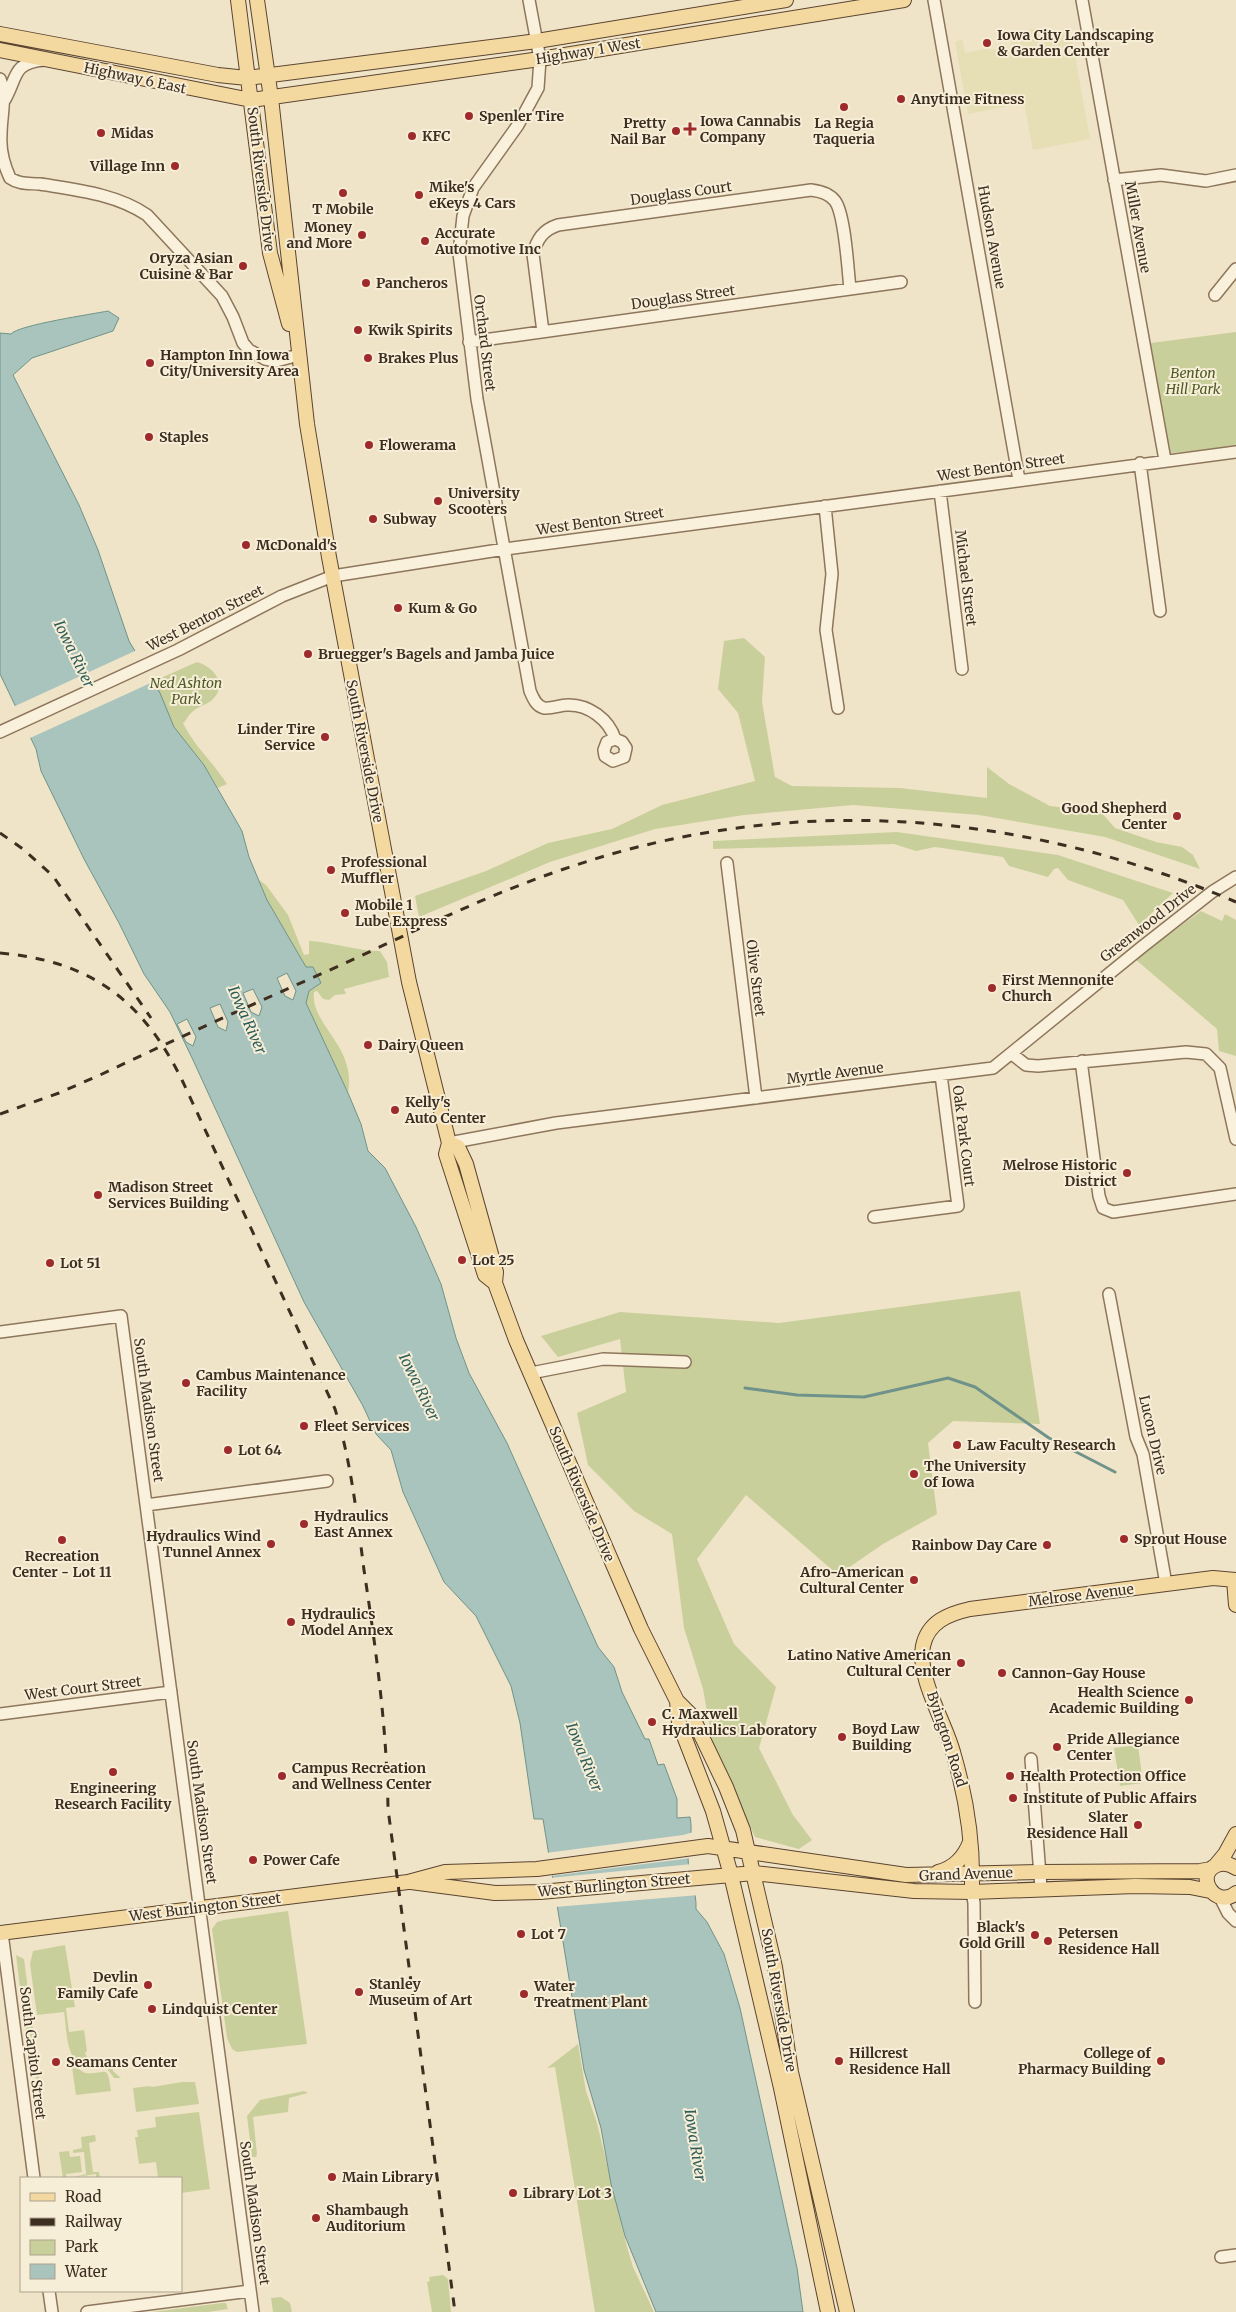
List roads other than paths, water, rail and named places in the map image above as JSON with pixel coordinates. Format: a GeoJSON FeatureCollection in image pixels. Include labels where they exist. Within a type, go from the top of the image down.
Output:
{"type":"FeatureCollection","features":[{"type":"Feature","properties":{"kind":"main road","name":"South Riverside Drive"},"geometry":{"type":"LineString","coordinates":[[238,0],[270,253],[277,284],[299,355]]}},
{"type":"Feature","properties":{"kind":"main road","name":"South Riverside Drive"},"geometry":{"type":"LineString","coordinates":[[257,0],[271,98],[307,424],[333,576],[407,972],[449,1143],[458,1147],[466,1164],[496,1272],[495,1283],[531,1374],[641,1629],[677,1702],[692,1716],[726,1788],[749,1851],[775,1966],[791,2072],[847,2312]]}},
{"type":"Feature","properties":{"kind":"main road","name":"Highway 1 West"},"geometry":{"type":"LineString","coordinates":[[268,77],[537,41],[786,0]]}},
{"type":"Feature","properties":{"kind":"main road","name":"Highway 1 West"},"geometry":{"type":"LineString","coordinates":[[271,98],[540,59],[904,0]]}},
{"type":"Feature","properties":{"kind":"main road","name":"Highway 6 East"},"geometry":{"type":"LineString","coordinates":[[0,34],[218,75],[247,78],[268,77]]}},
{"type":"Feature","properties":{"kind":"main road","name":"Highway 6 East"},"geometry":{"type":"LineString","coordinates":[[0,50],[251,100],[271,98]]}},
{"type":"Feature","properties":{"kind":"main road","name":"Melrose Avenue"},"geometry":{"type":"LineString","coordinates":[[930,1628],[947,1615],[970,1609],[1213,1578],[1235,1580]]}},
{"type":"Feature","properties":{"kind":"main road"},"geometry":{"type":"LineString","coordinates":[[1235,1580],[1236,1605]]}},
{"type":"Feature","properties":{"kind":"main road","name":"Byington Road"},"geometry":{"type":"LineString","coordinates":[[930,1628],[924,1640],[922,1657],[934,1702],[953,1749],[969,1812],[972,1837],[972,1892]]}},
{"type":"Feature","properties":{"kind":"main road","name":"South Riverside Drive"},"geometry":{"type":"LineString","coordinates":[[677,1702],[679,1723],[713,1811],[731,1875],[785,2106],[828,2312]]}},
{"type":"Feature","properties":{"kind":"main road"},"geometry":{"type":"LineString","coordinates":[[1236,1834],[1225,1854],[1213,1867],[1206,1879],[1215,1894],[1226,1898],[1236,1893]]}},
{"type":"Feature","properties":{"kind":"main road"},"geometry":{"type":"LineString","coordinates":[[918,1876],[939,1872],[952,1866],[966,1851],[972,1837]]}},
{"type":"Feature","properties":{"kind":"main road","name":"West Burlington Street"},"geometry":{"type":"LineString","coordinates":[[1,1933],[408,1882],[444,1872],[537,1869],[698,1847],[724,1848]]}},
{"type":"Feature","properties":{"kind":"main road","name":"Grand Avenue"},"geometry":{"type":"LineString","coordinates":[[724,1848],[877,1873],[918,1876],[1040,1872],[1200,1871],[1229,1864],[1236,1868]]}},
{"type":"Feature","properties":{"kind":"main road","name":"Grand Avenue"},"geometry":{"type":"LineString","coordinates":[[731,1875],[754,1873],[914,1891],[972,1892],[1042,1888],[1179,1887],[1215,1894]]}},
{"type":"Feature","properties":{"kind":"main road","name":"West Burlington Street"},"geometry":{"type":"LineString","coordinates":[[408,1882],[495,1893],[540,1892],[731,1875]]}},
{"type":"Feature","properties":{"kind":"street","name":"Orchard Street"},"geometry":{"type":"LineString","coordinates":[[529,0],[532,5],[540,59],[538,88],[533,101],[473,188],[464,216],[459,253],[477,399],[530,691],[538,705],[545,708],[568,705],[584,708],[605,721],[615,739]]}},
{"type":"Feature","properties":{"kind":"street","name":"Hudson Avenue"},"geometry":{"type":"LineString","coordinates":[[934,0],[1019,480]]}},
{"type":"Feature","properties":{"kind":"street","name":"Miller Avenue"},"geometry":{"type":"LineString","coordinates":[[1082,0],[1165,460]]}},
{"type":"Feature","properties":{"kind":"street"},"geometry":{"type":"LineString","coordinates":[[4,101],[13,77],[21,66],[48,60]]}},
{"type":"Feature","properties":{"kind":"street"},"geometry":{"type":"LineString","coordinates":[[0,79],[4,101],[1,140],[3,159],[10,178],[22,183],[94,194],[133,206],[147,215],[222,296],[234,317],[243,343],[249,350],[265,359],[276,361],[299,355]]}},
{"type":"Feature","properties":{"kind":"street"},"geometry":{"type":"LineString","coordinates":[[1114,180],[1161,175],[1206,181],[1222,180],[1236,175]]}},
{"type":"Feature","properties":{"kind":"street","name":"Douglass Court"},"geometry":{"type":"LineString","coordinates":[[543,332],[533,254],[535,245],[542,233],[550,228],[578,222],[811,190],[820,191],[828,195],[838,207],[850,289]]}},
{"type":"Feature","properties":{"kind":"street"},"geometry":{"type":"LineString","coordinates":[[1215,295],[1236,269]]}},
{"type":"Feature","properties":{"kind":"street","name":"Douglass Street"},"geometry":{"type":"LineString","coordinates":[[470,342],[901,282]]}},
{"type":"Feature","properties":{"kind":"street","name":"West Benton Street"},"geometry":{"type":"LineString","coordinates":[[0,732],[178,650],[282,596],[333,576],[504,548],[1140,463],[1236,452]]}},
{"type":"Feature","properties":{"kind":"street"},"geometry":{"type":"LineString","coordinates":[[1140,463],[1160,612]]}},
{"type":"Feature","properties":{"kind":"street","name":"Michael Street"},"geometry":{"type":"LineString","coordinates":[[940,491],[962,669]]}},
{"type":"Feature","properties":{"kind":"street"},"geometry":{"type":"LineString","coordinates":[[824,506],[832,574],[826,630],[838,708]]}},
{"type":"Feature","properties":{"kind":"street","name":"Olive Street"},"geometry":{"type":"LineString","coordinates":[[727,863],[756,1098]]}},
{"type":"Feature","properties":{"kind":"street","name":"Greenwood Drive"},"geometry":{"type":"LineString","coordinates":[[1012,1054],[1142,947],[1212,892],[1236,877]]}},
{"type":"Feature","properties":{"kind":"street"},"geometry":{"type":"LineString","coordinates":[[1012,1054],[1018,1060],[1031,1066],[1198,1052],[1206,1054],[1220,1068],[1236,1139]]}},
{"type":"Feature","properties":{"kind":"street","name":"Myrtle Avenue"},"geometry":{"type":"LineString","coordinates":[[449,1143],[556,1123],[993,1068],[1012,1054]]}},
{"type":"Feature","properties":{"kind":"street"},"geometry":{"type":"LineString","coordinates":[[1082,1061],[1099,1196],[1103,1208],[1113,1212],[1236,1194]]}},
{"type":"Feature","properties":{"kind":"street","name":"Oak Park Court"},"geometry":{"type":"LineString","coordinates":[[874,1217],[958,1206],[941,1075]]}},
{"type":"Feature","properties":{"kind":"street","name":"Lucon Drive"},"geometry":{"type":"LineString","coordinates":[[1109,1294],[1136,1437],[1143,1454],[1166,1584]]}},
{"type":"Feature","properties":{"kind":"street","name":"South Madison Street"},"geometry":{"type":"LineString","coordinates":[[0,1332],[121,1316],[253,2312]]}},
{"type":"Feature","properties":{"kind":"street"},"geometry":{"type":"LineString","coordinates":[[531,1374],[603,1359],[685,1362]]}},
{"type":"Feature","properties":{"kind":"street"},"geometry":{"type":"LineString","coordinates":[[146,1505],[328,1481]]}},
{"type":"Feature","properties":{"kind":"street","name":"West Court Street"},"geometry":{"type":"LineString","coordinates":[[0,1714],[171,1692]]}},
{"type":"Feature","properties":{"kind":"street"},"geometry":{"type":"LineString","coordinates":[[1031,1759],[1042,1888]]}},
{"type":"Feature","properties":{"kind":"street","name":"Byington Road"},"geometry":{"type":"LineString","coordinates":[[972,1892],[974,1904],[975,2002]]}},
{"type":"Feature","properties":{"kind":"street"},"geometry":{"type":"LineString","coordinates":[[1215,1894],[1228,1913],[1236,1920]]}},
{"type":"Feature","properties":{"kind":"street","name":"South Capitol Street"},"geometry":{"type":"LineString","coordinates":[[1,1933],[34,2177]]}},
{"type":"Feature","properties":{"kind":"street"},"geometry":{"type":"LineString","coordinates":[[1221,2257],[1236,2255]]}},
{"type":"Feature","properties":{"kind":"street"},"geometry":{"type":"LineString","coordinates":[[87,2312],[250,2291]]}},
{"type":"Feature","properties":{"kind":"street"},"geometry":{"type":"LineString","coordinates":[[49,2292],[52,2312]]}},
{"type":"Feature","properties":{"kind":"water","name":"Iowa River"},"geometry":{"type":"Polygon","coordinates":[[[108,311],[119,318],[113,331],[32,358],[13,375],[79,505],[98,550],[129,641],[160,693],[174,727],[204,765],[242,831],[249,857],[267,900],[306,967],[313,967],[321,983],[309,991],[306,1003],[361,1124],[368,1151],[385,1168],[416,1227],[441,1284],[456,1338],[469,1373],[507,1443],[598,1647],[614,1667],[622,1692],[645,1739],[649,1739],[658,1765],[664,1764],[677,1799],[677,1818],[690,1817],[691,1832],[688,1864],[696,1909],[707,1922],[724,1954],[740,2008],[797,2268],[803,2312],[656,2312],[625,2236],[611,2184],[601,2128],[584,2070],[543,1819],[534,1819],[520,1723],[511,1686],[476,1616],[444,1582],[403,1492],[391,1450],[376,1434],[363,1406],[304,1302],[170,1012],[144,974],[84,859],[41,771],[36,749],[0,674],[0,333],[11,334],[27,327],[108,311]],[[287,973],[277,978],[285,996],[293,1000],[296,991],[287,973]],[[253,989],[243,993],[251,1012],[259,1016],[262,1007],[253,989]],[[220,1004],[210,1008],[218,1027],[226,1031],[228,1022],[220,1004]],[[187,1019],[177,1024],[186,1042],[193,1046],[196,1037],[187,1019]]]}},
{"type":"Feature","properties":{"kind":"waterway"},"geometry":{"type":"LineString","coordinates":[[745,1388],[797,1395],[864,1397],[948,1378],[975,1387],[1049,1438],[1115,1472]]}},
{"type":"Feature","properties":{"kind":"railway"},"geometry":{"type":"LineString","coordinates":[[0,1114],[59,1093],[427,925],[543,876],[656,843],[740,828],[824,821],[908,822],[991,831],[1074,848],[1156,871],[1236,902]]}},
{"type":"Feature","properties":{"kind":"railway"},"geometry":{"type":"LineString","coordinates":[[0,833],[23,849],[53,876],[151,1018]]}},
{"type":"Feature","properties":{"kind":"railway"},"geometry":{"type":"LineString","coordinates":[[0,953],[32,957],[87,975],[110,989],[131,1006],[149,1027],[182,1080],[335,1409],[353,1489],[373,1630],[383,1719],[388,1809],[455,2312]]}},
{"type":"Feature","properties":{"kind":"place","name":"Iowa City Landscaping & Garden Center"},"geometry":{"type":"Point","coordinates":[987,43]}},
{"type":"Feature","properties":{"kind":"place","name":"Anytime Fitness"},"geometry":{"type":"Point","coordinates":[901,99]}},
{"type":"Feature","properties":{"kind":"place","name":"La Regia Taqueria"},"geometry":{"type":"Point","coordinates":[844,107]}},
{"type":"Feature","properties":{"kind":"place","name":"Spenler Tire"},"geometry":{"type":"Point","coordinates":[469,116]}},
{"type":"Feature","properties":{"kind":"place","name":"Iowa Cannabis Company"},"geometry":{"type":"Point","coordinates":[690,129]}},
{"type":"Feature","properties":{"kind":"place","name":"Pretty Nail Bar"},"geometry":{"type":"Point","coordinates":[676,131]}},
{"type":"Feature","properties":{"kind":"place","name":"Midas"},"geometry":{"type":"Point","coordinates":[101,133]}},
{"type":"Feature","properties":{"kind":"place","name":"KFC"},"geometry":{"type":"Point","coordinates":[412,136]}},
{"type":"Feature","properties":{"kind":"place","name":"Village Inn"},"geometry":{"type":"Point","coordinates":[175,166]}},
{"type":"Feature","properties":{"kind":"place","name":"T Mobile"},"geometry":{"type":"Point","coordinates":[343,193]}},
{"type":"Feature","properties":{"kind":"place","name":"Mike's eKeys 4 Cars"},"geometry":{"type":"Point","coordinates":[419,195]}},
{"type":"Feature","properties":{"kind":"place","name":"Money and More"},"geometry":{"type":"Point","coordinates":[362,235]}},
{"type":"Feature","properties":{"kind":"place","name":"Accurate Automotive Inc"},"geometry":{"type":"Point","coordinates":[425,241]}},
{"type":"Feature","properties":{"kind":"place","name":"Oryza Asian Cuisine & Bar"},"geometry":{"type":"Point","coordinates":[243,266]}},
{"type":"Feature","properties":{"kind":"place","name":"Pancheros"},"geometry":{"type":"Point","coordinates":[366,283]}},
{"type":"Feature","properties":{"kind":"place","name":"Kwik Spirits"},"geometry":{"type":"Point","coordinates":[358,330]}},
{"type":"Feature","properties":{"kind":"place","name":"Brakes Plus"},"geometry":{"type":"Point","coordinates":[368,358]}},
{"type":"Feature","properties":{"kind":"place","name":"Hampton Inn Iowa City/University Area"},"geometry":{"type":"Point","coordinates":[150,363]}},
{"type":"Feature","properties":{"kind":"place","name":"Staples"},"geometry":{"type":"Point","coordinates":[149,437]}},
{"type":"Feature","properties":{"kind":"place","name":"Flowerama"},"geometry":{"type":"Point","coordinates":[369,445]}},
{"type":"Feature","properties":{"kind":"place","name":"University Scooters"},"geometry":{"type":"Point","coordinates":[438,501]}},
{"type":"Feature","properties":{"kind":"place","name":"Subway"},"geometry":{"type":"Point","coordinates":[373,519]}},
{"type":"Feature","properties":{"kind":"place","name":"McDonald's"},"geometry":{"type":"Point","coordinates":[246,545]}},
{"type":"Feature","properties":{"kind":"place","name":"Kum & Go"},"geometry":{"type":"Point","coordinates":[398,608]}},
{"type":"Feature","properties":{"kind":"place","name":"Bruegger's Bagels and Jamba Juice"},"geometry":{"type":"Point","coordinates":[308,654]}},
{"type":"Feature","properties":{"kind":"place","name":"Linder Tire Service"},"geometry":{"type":"Point","coordinates":[325,737]}},
{"type":"Feature","properties":{"kind":"place","name":"Good Shepherd Center"},"geometry":{"type":"Point","coordinates":[1177,816]}},
{"type":"Feature","properties":{"kind":"place","name":"Professional Muffler"},"geometry":{"type":"Point","coordinates":[331,870]}},
{"type":"Feature","properties":{"kind":"place","name":"Mobile 1 Lube Express"},"geometry":{"type":"Point","coordinates":[345,913]}},
{"type":"Feature","properties":{"kind":"place","name":"First Mennonite Church"},"geometry":{"type":"Point","coordinates":[992,988]}},
{"type":"Feature","properties":{"kind":"place","name":"Dairy Queen"},"geometry":{"type":"Point","coordinates":[368,1045]}},
{"type":"Feature","properties":{"kind":"place","name":"Kelly's Auto Center"},"geometry":{"type":"Point","coordinates":[395,1110]}},
{"type":"Feature","properties":{"kind":"place","name":"Melrose Historic District"},"geometry":{"type":"Point","coordinates":[1127,1173]}},
{"type":"Feature","properties":{"kind":"place","name":"Madison Street Services Building"},"geometry":{"type":"Point","coordinates":[98,1195]}},
{"type":"Feature","properties":{"kind":"place","name":"Lot 25"},"geometry":{"type":"Point","coordinates":[462,1260]}},
{"type":"Feature","properties":{"kind":"place","name":"Lot 51"},"geometry":{"type":"Point","coordinates":[50,1263]}},
{"type":"Feature","properties":{"kind":"place","name":"Cambus Maintenance Facility"},"geometry":{"type":"Point","coordinates":[186,1383]}},
{"type":"Feature","properties":{"kind":"place","name":"Fleet Services"},"geometry":{"type":"Point","coordinates":[304,1426]}},
{"type":"Feature","properties":{"kind":"place","name":"Law Faculty Research"},"geometry":{"type":"Point","coordinates":[957,1445]}},
{"type":"Feature","properties":{"kind":"place","name":"Lot 64"},"geometry":{"type":"Point","coordinates":[228,1450]}},
{"type":"Feature","properties":{"kind":"place","name":"The University of Iowa"},"geometry":{"type":"Point","coordinates":[914,1474]}},
{"type":"Feature","properties":{"kind":"place","name":"Hydraulics East Annex"},"geometry":{"type":"Point","coordinates":[304,1524]}},
{"type":"Feature","properties":{"kind":"place","name":"Sprout House"},"geometry":{"type":"Point","coordinates":[1124,1539]}},
{"type":"Feature","properties":{"kind":"place","name":"Recreation Center - Lot 11"},"geometry":{"type":"Point","coordinates":[62,1540]}},
{"type":"Feature","properties":{"kind":"place","name":"Hydraulics Wind Tunnel Annex"},"geometry":{"type":"Point","coordinates":[271,1544]}},
{"type":"Feature","properties":{"kind":"place","name":"Rainbow Day Care"},"geometry":{"type":"Point","coordinates":[1047,1545]}},
{"type":"Feature","properties":{"kind":"place","name":"Afro-American Cultural Center"},"geometry":{"type":"Point","coordinates":[914,1580]}},
{"type":"Feature","properties":{"kind":"place","name":"Hydraulics Model Annex"},"geometry":{"type":"Point","coordinates":[291,1622]}},
{"type":"Feature","properties":{"kind":"place","name":"Latino Native American Cultural Center"},"geometry":{"type":"Point","coordinates":[961,1663]}},
{"type":"Feature","properties":{"kind":"place","name":"Cannon-Gay House"},"geometry":{"type":"Point","coordinates":[1002,1673]}},
{"type":"Feature","properties":{"kind":"place","name":"Health Science Academic Building"},"geometry":{"type":"Point","coordinates":[1189,1700]}},
{"type":"Feature","properties":{"kind":"place","name":"C. Maxwell Hydraulics Laboratory"},"geometry":{"type":"Point","coordinates":[652,1722]}},
{"type":"Feature","properties":{"kind":"place","name":"Boyd Law Building"},"geometry":{"type":"Point","coordinates":[842,1737]}},
{"type":"Feature","properties":{"kind":"place","name":"Pride Allegiance Center"},"geometry":{"type":"Point","coordinates":[1057,1747]}},
{"type":"Feature","properties":{"kind":"place","name":"Engineering Research Facility"},"geometry":{"type":"Point","coordinates":[113,1772]}},
{"type":"Feature","properties":{"kind":"place","name":"Campus Recreation and Wellness Center"},"geometry":{"type":"Point","coordinates":[282,1776]}},
{"type":"Feature","properties":{"kind":"place","name":"Health Protection Office"},"geometry":{"type":"Point","coordinates":[1010,1776]}},
{"type":"Feature","properties":{"kind":"place","name":"Institute of Public Affairs"},"geometry":{"type":"Point","coordinates":[1013,1798]}},
{"type":"Feature","properties":{"kind":"place","name":"Slater Residence Hall"},"geometry":{"type":"Point","coordinates":[1138,1825]}},
{"type":"Feature","properties":{"kind":"place","name":"Power Cafe"},"geometry":{"type":"Point","coordinates":[253,1860]}},
{"type":"Feature","properties":{"kind":"place","name":"Lot 7"},"geometry":{"type":"Point","coordinates":[521,1934]}},
{"type":"Feature","properties":{"kind":"place","name":"Black's Gold Grill"},"geometry":{"type":"Point","coordinates":[1035,1935]}},
{"type":"Feature","properties":{"kind":"place","name":"Petersen Residence Hall"},"geometry":{"type":"Point","coordinates":[1048,1941]}},
{"type":"Feature","properties":{"kind":"place","name":"Devlin Family Cafe"},"geometry":{"type":"Point","coordinates":[148,1985]}},
{"type":"Feature","properties":{"kind":"place","name":"Stanley Museum of Art"},"geometry":{"type":"Point","coordinates":[359,1992]}},
{"type":"Feature","properties":{"kind":"place","name":"Water Treatment Plant"},"geometry":{"type":"Point","coordinates":[524,1994]}},
{"type":"Feature","properties":{"kind":"place","name":"Lindquist Center"},"geometry":{"type":"Point","coordinates":[152,2009]}},
{"type":"Feature","properties":{"kind":"place","name":"Hillcrest Residence Hall"},"geometry":{"type":"Point","coordinates":[839,2061]}},
{"type":"Feature","properties":{"kind":"place","name":"College of Pharmacy Building"},"geometry":{"type":"Point","coordinates":[1161,2061]}},
{"type":"Feature","properties":{"kind":"place","name":"Seamans Center"},"geometry":{"type":"Point","coordinates":[56,2062]}},
{"type":"Feature","properties":{"kind":"place","name":"Main Library"},"geometry":{"type":"Point","coordinates":[332,2177]}},
{"type":"Feature","properties":{"kind":"place","name":"Library Lot 3"},"geometry":{"type":"Point","coordinates":[513,2193]}},
{"type":"Feature","properties":{"kind":"place","name":"Shambaugh Auditorium"},"geometry":{"type":"Point","coordinates":[316,2218]}},
{"type":"Feature","properties":{"kind":"park label","name":"Benton Hill Park"},"geometry":{"type":"Point","coordinates":[1193,382]}},
{"type":"Feature","properties":{"kind":"park label","name":"Ned Ashton Park"},"geometry":{"type":"Point","coordinates":[186,692]}}]}
